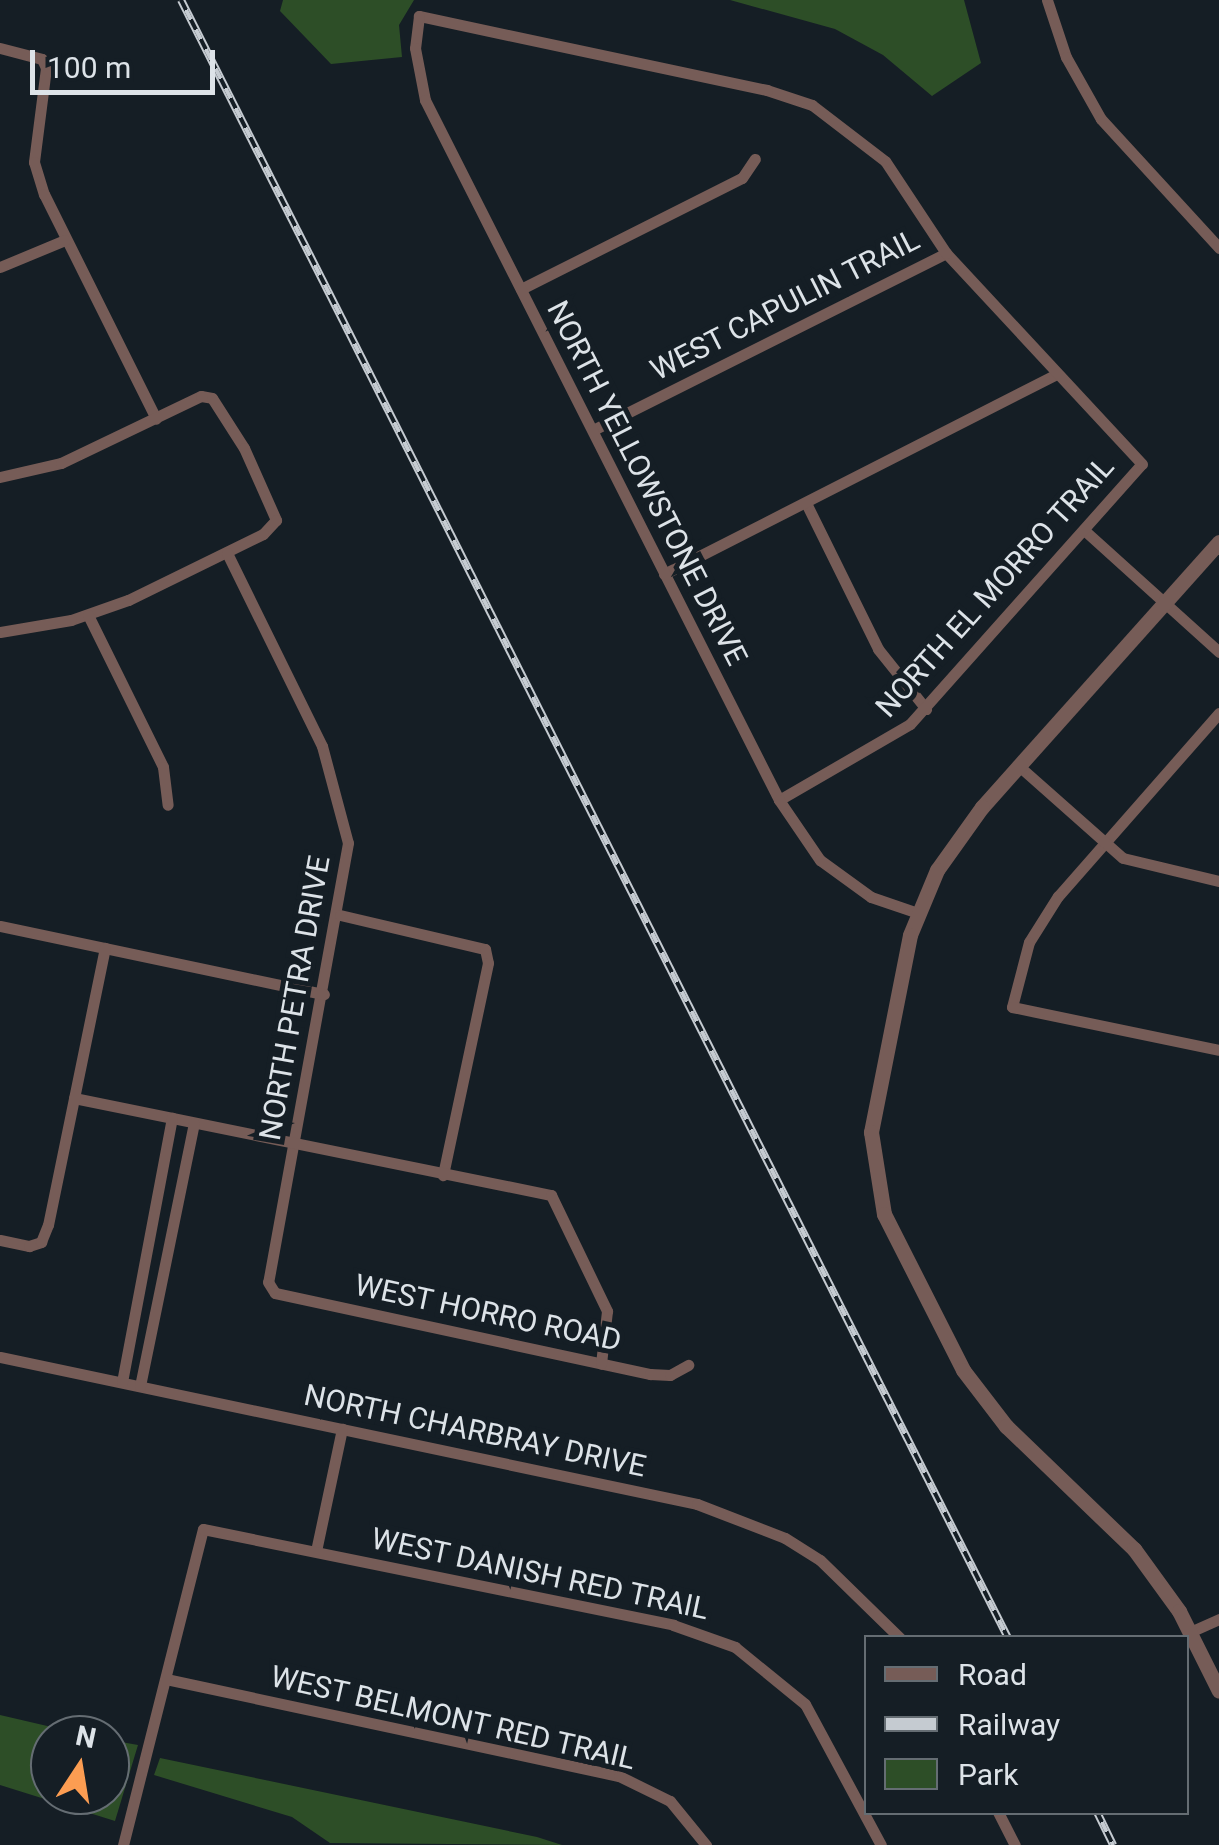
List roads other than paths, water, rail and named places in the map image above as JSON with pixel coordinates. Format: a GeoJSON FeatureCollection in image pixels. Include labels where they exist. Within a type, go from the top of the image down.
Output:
{"type":"FeatureCollection","features":[{"type":"Feature","properties":{"kind":"street"},"geometry":{"type":"LineString","coordinates":[[1047,0],[1066,57],[1101,119],[1219,248]]}},
{"type":"Feature","properties":{"kind":"street","name":"NORTH YELLOWSTONE DRIVE"},"geometry":{"type":"LineString","coordinates":[[918,913],[871,897],[820,860],[778,800],[425,100],[415,48],[419,16],[767,90],[812,105],[885,160],[946,253]]}},
{"type":"Feature","properties":{"kind":"street"},"geometry":{"type":"LineString","coordinates":[[0,48],[42,59],[46,68],[34,162],[65,240],[156,419]]}},
{"type":"Feature","properties":{"kind":"street"},"geometry":{"type":"LineString","coordinates":[[521,289],[742,178],[755,159]]}},
{"type":"Feature","properties":{"kind":"street"},"geometry":{"type":"LineString","coordinates":[[0,267],[65,240]]}},
{"type":"Feature","properties":{"kind":"street"},"geometry":{"type":"LineString","coordinates":[[664,574],[1057,374],[946,253]]}},
{"type":"Feature","properties":{"kind":"street","name":"WEST CAPULIN TRAIL"},"geometry":{"type":"LineString","coordinates":[[593,430],[946,253]]}},
{"type":"Feature","properties":{"kind":"street","name":"NORTH EL MORRO TRAIL"},"geometry":{"type":"LineString","coordinates":[[778,800],[893,738],[926,709],[1142,464],[1057,374]]}},
{"type":"Feature","properties":{"kind":"street"},"geometry":{"type":"LineString","coordinates":[[0,476],[61,464],[201,396],[212,398],[228,422],[276,520],[226,553],[88,615],[0,632]]}},
{"type":"Feature","properties":{"kind":"street"},"geometry":{"type":"LineString","coordinates":[[806,502],[878,649],[926,709]]}},
{"type":"Feature","properties":{"kind":"street"},"geometry":{"type":"LineString","coordinates":[[1084,530],[1219,652]]}},
{"type":"Feature","properties":{"kind":"street"},"geometry":{"type":"LineString","coordinates":[[1219,542],[948,851],[918,913],[873,1116],[884,1214],[981,1396],[1122,1535],[1190,1632],[1219,1691]]}},
{"type":"Feature","properties":{"kind":"street","name":"NORTH PETRA DRIVE"},"geometry":{"type":"LineString","coordinates":[[226,553],[333,773],[348,842],[340,915],[268,1274],[275,1293]]}},
{"type":"Feature","properties":{"kind":"street"},"geometry":{"type":"LineString","coordinates":[[88,615],[163,767],[168,806]]}},
{"type":"Feature","properties":{"kind":"street"},"geometry":{"type":"LineString","coordinates":[[1219,714],[1102,845],[1040,924],[1012,1007],[1219,1050]]}},
{"type":"Feature","properties":{"kind":"street"},"geometry":{"type":"LineString","coordinates":[[1020,767],[1102,845],[1143,865],[1219,881]]}},
{"type":"Feature","properties":{"kind":"street"},"geometry":{"type":"LineString","coordinates":[[340,915],[484,949],[488,963],[443,1175]]}},
{"type":"Feature","properties":{"kind":"street"},"geometry":{"type":"LineString","coordinates":[[0,926],[324,994]]}},
{"type":"Feature","properties":{"kind":"street"},"geometry":{"type":"LineString","coordinates":[[0,1240],[40,1242],[104,948]]}},
{"type":"Feature","properties":{"kind":"street"},"geometry":{"type":"LineString","coordinates":[[74,1098],[551,1195],[607,1311],[601,1364]]}},
{"type":"Feature","properties":{"kind":"street"},"geometry":{"type":"LineString","coordinates":[[122,1382],[141,1261],[172,1118]]}},
{"type":"Feature","properties":{"kind":"street"},"geometry":{"type":"LineString","coordinates":[[140,1386],[194,1123]]}},
{"type":"Feature","properties":{"kind":"street"},"geometry":{"type":"LineString","coordinates":[[141,1261],[166,1264]]}},
{"type":"Feature","properties":{"kind":"street","name":"WEST HORRO ROAD"},"geometry":{"type":"LineString","coordinates":[[275,1293],[601,1364],[670,1375],[688,1365]]}},
{"type":"Feature","properties":{"kind":"street","name":"NORTH CHARBRAY DRIVE"},"geometry":{"type":"LineString","coordinates":[[0,1356],[742,1518],[820,1560],[897,1635]]}},
{"type":"Feature","properties":{"kind":"street"},"geometry":{"type":"LineString","coordinates":[[316,1551],[342,1428]]}},
{"type":"Feature","properties":{"kind":"street","name":"WEST DANISH RED TRAIL"},"geometry":{"type":"LineString","coordinates":[[166,1679],[203,1529],[673,1625],[735,1647],[805,1704],[864,1804]]}},
{"type":"Feature","properties":{"kind":"street"},"geometry":{"type":"LineString","coordinates":[[1190,1632],[1219,1619]]}},
{"type":"Feature","properties":{"kind":"street"},"geometry":{"type":"LineString","coordinates":[[122,1845],[166,1679]]}},
{"type":"Feature","properties":{"kind":"street","name":"WEST BELMONT RED TRAIL"},"geometry":{"type":"LineString","coordinates":[[166,1679],[618,1776],[670,1800],[706,1845]]}},
{"type":"Feature","properties":{"kind":"street","name":"WEST DANISH RED TRAIL"},"geometry":{"type":"LineString","coordinates":[[870,1815],[882,1845]]}},
{"type":"Feature","properties":{"kind":"street"},"geometry":{"type":"LineString","coordinates":[[999,1815],[1014,1845]]}},
{"type":"Feature","properties":{"kind":"railway"},"geometry":{"type":"LineString","coordinates":[[181,0],[1006,1635]]}},
{"type":"Feature","properties":{"kind":"railway"},"geometry":{"type":"LineString","coordinates":[[1098,1815],[1113,1845]]}}]}
